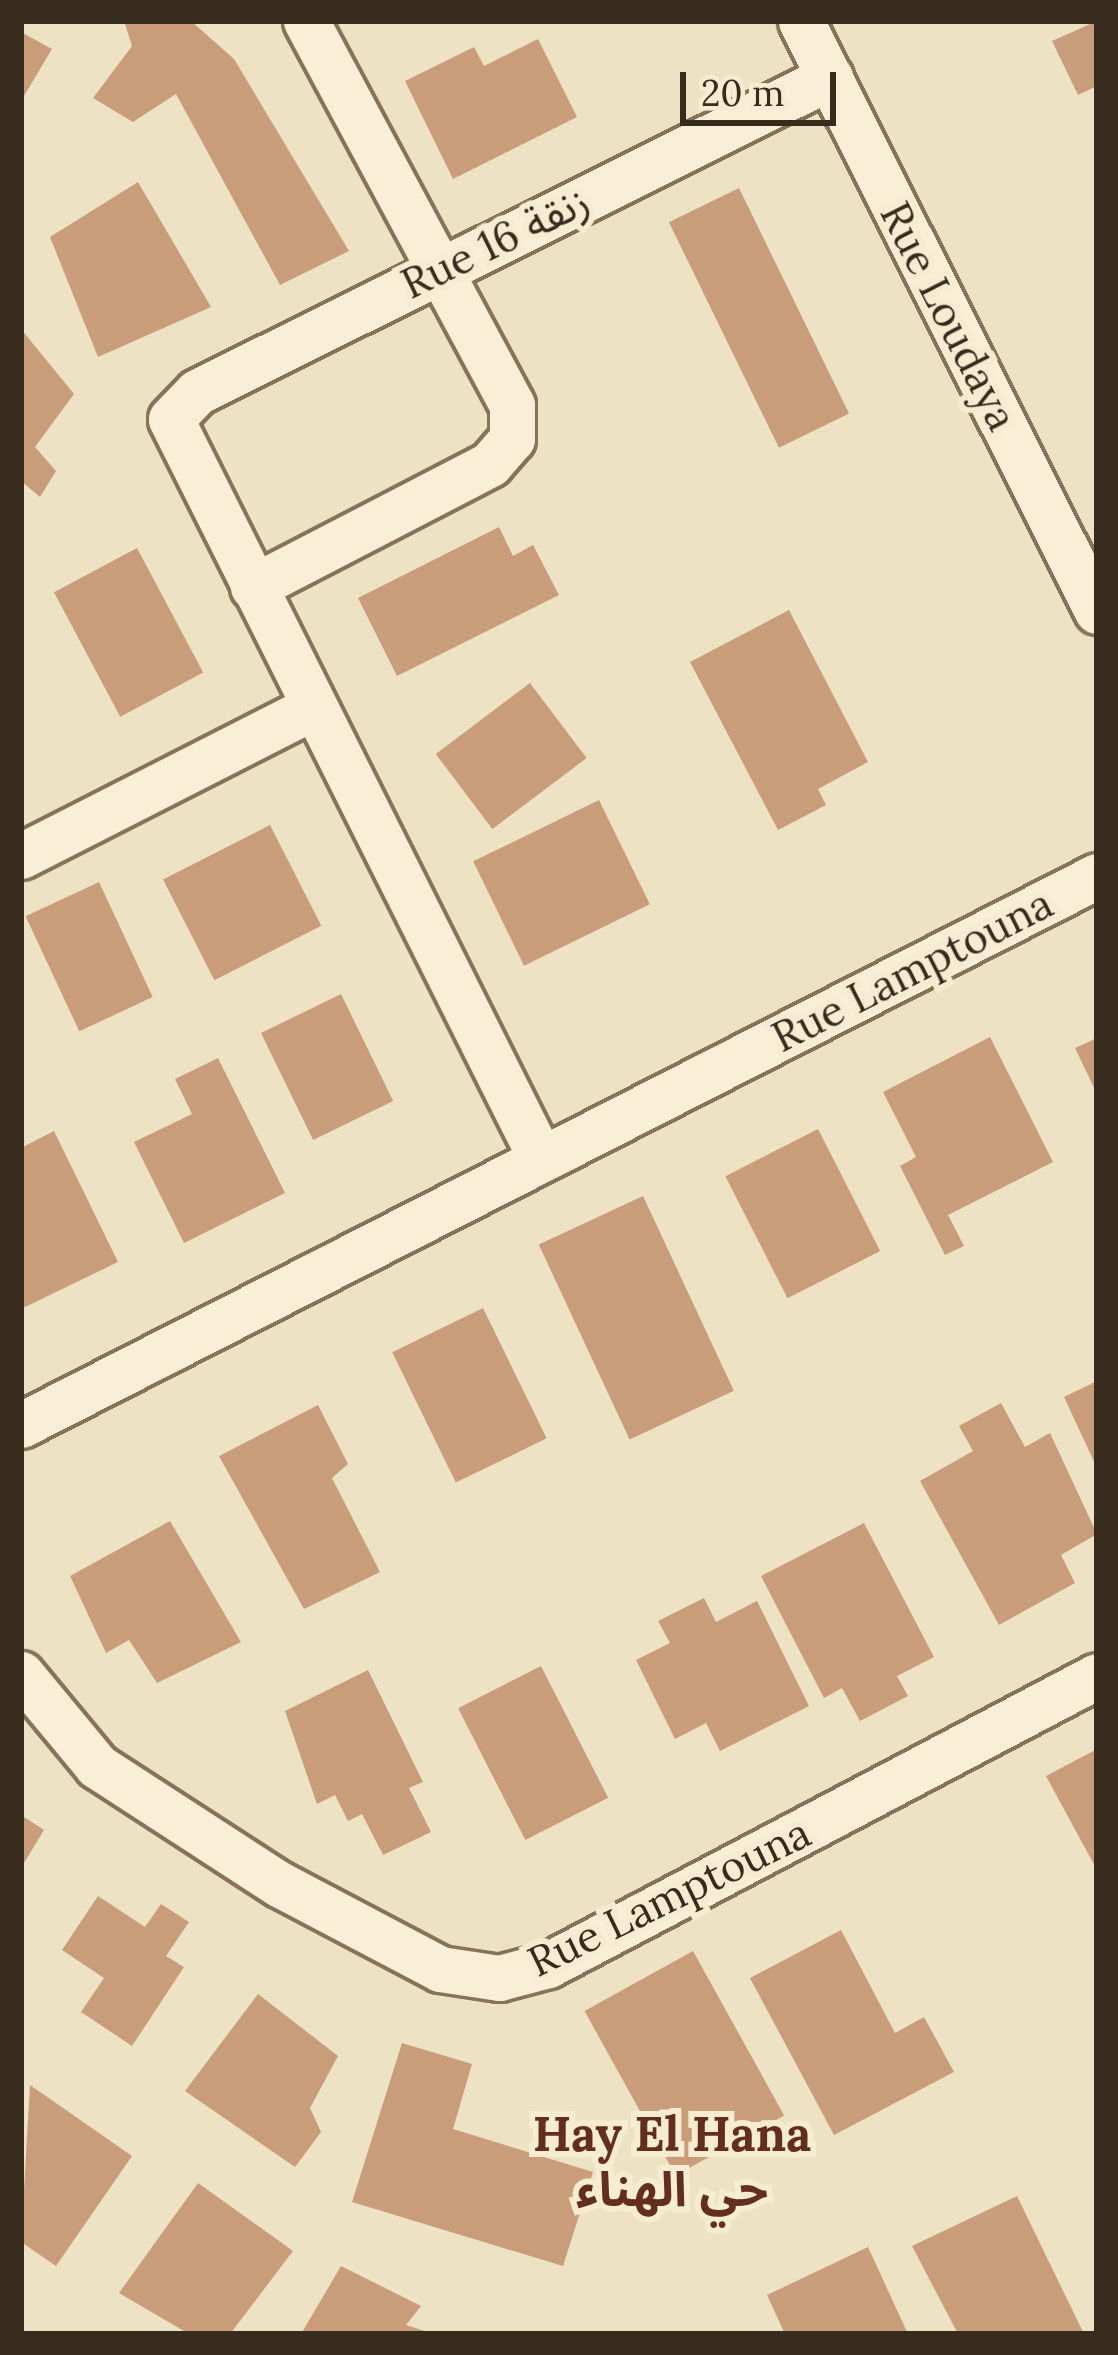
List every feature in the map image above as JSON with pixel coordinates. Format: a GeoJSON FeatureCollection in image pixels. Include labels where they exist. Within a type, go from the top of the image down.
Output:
{"type":"FeatureCollection","features":[{"type":"Feature","properties":{"kind":"street"},"geometry":{"type":"LineString","coordinates":[[306,21],[512,405],[512,440],[490,464],[253,587],[541,1159]]}},
{"type":"Feature","properties":{"kind":"street","name":"Rue Loudaya"},"geometry":{"type":"LineString","coordinates":[[801,21],[1097,611]]}},
{"type":"Feature","properties":{"kind":"street","name":"Rue 16 زنقة"},"geometry":{"type":"LineString","coordinates":[[253,587],[171,419],[197,392],[830,77]]}},
{"type":"Feature","properties":{"kind":"street"},"geometry":{"type":"LineString","coordinates":[[21,856],[312,709]]}},
{"type":"Feature","properties":{"kind":"street","name":"Rue Lamptouna"},"geometry":{"type":"LineString","coordinates":[[21,1425],[1097,876]]}},
{"type":"Feature","properties":{"kind":"street","name":"Rue Lamptouna"},"geometry":{"type":"LineString","coordinates":[[21,1674],[98,1766],[279,1884],[440,1970],[499,1978],[548,1965],[1097,1676]]}},
{"type":"Feature","properties":{"kind":"building"},"geometry":{"type":"Polygon","coordinates":[[[124,21],[191,21],[234,59],[349,251],[280,285],[176,94],[133,122],[93,98],[132,46],[124,21]]]}},
{"type":"Feature","properties":{"kind":"building"},"geometry":{"type":"Polygon","coordinates":[[[1097,21],[1097,86],[1078,95],[1052,41],[1097,21]]]}},
{"type":"Feature","properties":{"kind":"building"},"geometry":{"type":"Polygon","coordinates":[[[21,32],[52,49],[21,101],[21,32]]]}},
{"type":"Feature","properties":{"kind":"building"},"geometry":{"type":"Polygon","coordinates":[[[538,39],[577,117],[453,179],[405,81],[474,47],[484,66],[538,39]]]}},
{"type":"Feature","properties":{"kind":"building"},"geometry":{"type":"Polygon","coordinates":[[[138,182],[211,307],[98,357],[50,237],[138,182]]]}},
{"type":"Feature","properties":{"kind":"building"},"geometry":{"type":"Polygon","coordinates":[[[739,188],[849,414],[779,448],[669,222],[739,188]]]}},
{"type":"Feature","properties":{"kind":"building"},"geometry":{"type":"Polygon","coordinates":[[[21,329],[74,394],[35,447],[56,471],[40,497],[21,481],[21,329]]]}},
{"type":"Feature","properties":{"kind":"building"},"geometry":{"type":"Polygon","coordinates":[[[499,527],[513,556],[533,545],[559,595],[397,676],[358,598],[499,527]]]}},
{"type":"Feature","properties":{"kind":"building"},"geometry":{"type":"Polygon","coordinates":[[[137,548],[203,672],[120,717],[54,592],[137,548]]]}},
{"type":"Feature","properties":{"kind":"building"},"geometry":{"type":"Polygon","coordinates":[[[789,610],[868,762],[818,789],[826,805],[778,830],[690,662],[789,610]]]}},
{"type":"Feature","properties":{"kind":"building"},"geometry":{"type":"Polygon","coordinates":[[[530,683],[587,758],[492,829],[436,754],[530,683]]]}},
{"type":"Feature","properties":{"kind":"building"},"geometry":{"type":"Polygon","coordinates":[[[599,800],[650,904],[524,966],[473,861],[599,800]]]}},
{"type":"Feature","properties":{"kind":"building"},"geometry":{"type":"Polygon","coordinates":[[[270,825],[321,926],[214,980],[163,879],[270,825]]]}},
{"type":"Feature","properties":{"kind":"building"},"geometry":{"type":"Polygon","coordinates":[[[99,882],[153,997],[79,1031],[26,916],[99,882]]]}},
{"type":"Feature","properties":{"kind":"building"},"geometry":{"type":"Polygon","coordinates":[[[341,994],[393,1101],[313,1140],[261,1033],[341,994]]]}},
{"type":"Feature","properties":{"kind":"building"},"geometry":{"type":"Polygon","coordinates":[[[990,1037],[1053,1162],[948,1215],[964,1246],[945,1255],[900,1166],[916,1157],[883,1092],[990,1037]]]}},
{"type":"Feature","properties":{"kind":"building"},"geometry":{"type":"Polygon","coordinates":[[[1097,1038],[1097,1094],[1075,1048],[1097,1038]]]}},
{"type":"Feature","properties":{"kind":"building"},"geometry":{"type":"Polygon","coordinates":[[[218,1058],[285,1193],[184,1243],[134,1142],[192,1114],[175,1079],[218,1058]]]}},
{"type":"Feature","properties":{"kind":"building"},"geometry":{"type":"Polygon","coordinates":[[[818,1129],[880,1251],[788,1298],[725,1176],[818,1129]]]}},
{"type":"Feature","properties":{"kind":"building"},"geometry":{"type":"Polygon","coordinates":[[[54,1131],[118,1262],[21,1309],[21,1148],[54,1131]]]}},
{"type":"Feature","properties":{"kind":"building"},"geometry":{"type":"Polygon","coordinates":[[[643,1196],[734,1391],[630,1439],[539,1245],[643,1196]]]}},
{"type":"Feature","properties":{"kind":"building"},"geometry":{"type":"Polygon","coordinates":[[[483,1308],[547,1438],[456,1483],[392,1352],[483,1308]]]}},
{"type":"Feature","properties":{"kind":"building"},"geometry":{"type":"Polygon","coordinates":[[[1097,1381],[1097,1468],[1064,1397],[1097,1381]]]}},
{"type":"Feature","properties":{"kind":"building"},"geometry":{"type":"Polygon","coordinates":[[[1001,1403],[1025,1447],[1050,1433],[1097,1534],[1061,1555],[1075,1583],[999,1625],[920,1481],[973,1451],[959,1426],[1001,1403]]]}},
{"type":"Feature","properties":{"kind":"building"},"geometry":{"type":"Polygon","coordinates":[[[318,1405],[348,1464],[332,1478],[380,1572],[304,1609],[219,1456],[318,1405]]]}},
{"type":"Feature","properties":{"kind":"building"},"geometry":{"type":"Polygon","coordinates":[[[170,1521],[241,1642],[157,1683],[129,1640],[106,1653],[70,1576],[170,1521]]]}},
{"type":"Feature","properties":{"kind":"building"},"geometry":{"type":"Polygon","coordinates":[[[864,1523],[934,1657],[897,1676],[908,1696],[860,1721],[842,1688],[824,1698],[761,1576],[864,1523]]]}},
{"type":"Feature","properties":{"kind":"building"},"geometry":{"type":"Polygon","coordinates":[[[704,1598],[716,1622],[757,1601],[809,1706],[720,1751],[706,1723],[675,1739],[636,1660],[670,1643],[658,1621],[704,1598]]]}},
{"type":"Feature","properties":{"kind":"building"},"geometry":{"type":"Polygon","coordinates":[[[541,1666],[608,1798],[525,1840],[458,1708],[541,1666]]]}},
{"type":"Feature","properties":{"kind":"building"},"geometry":{"type":"Polygon","coordinates":[[[368,1670],[423,1782],[409,1788],[431,1832],[383,1855],[362,1814],[348,1821],[335,1795],[317,1804],[285,1711],[368,1670]]]}},
{"type":"Feature","properties":{"kind":"building"},"geometry":{"type":"Polygon","coordinates":[[[1097,1749],[1097,1870],[1046,1776],[1097,1749]]]}},
{"type":"Feature","properties":{"kind":"building"},"geometry":{"type":"Polygon","coordinates":[[[21,1815],[44,1830],[21,1868],[21,1815]]]}},
{"type":"Feature","properties":{"kind":"building"},"geometry":{"type":"Polygon","coordinates":[[[98,1896],[145,1927],[161,1904],[189,1922],[166,1956],[184,1967],[132,2046],[81,2012],[104,1978],[62,1950],[98,1896]]]}},
{"type":"Feature","properties":{"kind":"building"},"geometry":{"type":"Polygon","coordinates":[[[841,1930],[895,2033],[924,2017],[954,2072],[834,2135],[750,1978],[841,1930]]]}},
{"type":"Feature","properties":{"kind":"building"},"geometry":{"type":"Polygon","coordinates":[[[693,1951],[784,2115],[676,2176],[585,2011],[693,1951]]]}},
{"type":"Feature","properties":{"kind":"building"},"geometry":{"type":"Polygon","coordinates":[[[258,1994],[338,2056],[310,2108],[321,2132],[295,2167],[185,2091],[258,1994]]]}},
{"type":"Feature","properties":{"kind":"building"},"geometry":{"type":"Polygon","coordinates":[[[402,2043],[472,2064],[453,2129],[593,2172],[563,2266],[352,2202],[402,2043]]]}},
{"type":"Feature","properties":{"kind":"building"},"geometry":{"type":"Polygon","coordinates":[[[30,2085],[132,2156],[56,2266],[21,2242],[30,2085]]]}},
{"type":"Feature","properties":{"kind":"building"},"geometry":{"type":"Polygon","coordinates":[[[198,2183],[293,2251],[230,2334],[189,2334],[119,2293],[198,2183]]]}},
{"type":"Feature","properties":{"kind":"building"},"geometry":{"type":"Polygon","coordinates":[[[1017,2196],[1084,2334],[958,2334],[912,2246],[1017,2196]]]}},
{"type":"Feature","properties":{"kind":"building"},"geometry":{"type":"Polygon","coordinates":[[[868,2247],[908,2334],[785,2334],[767,2295],[868,2247]]]}},
{"type":"Feature","properties":{"kind":"building"},"geometry":{"type":"Polygon","coordinates":[[[341,2266],[421,2306],[406,2325],[434,2334],[301,2334],[341,2266]]]}},
{"type":"Feature","properties":{"kind":"district","name":"Hay El Hana حي الهناء"},"geometry":{"type":"Point","coordinates":[672,2160]}}]}
